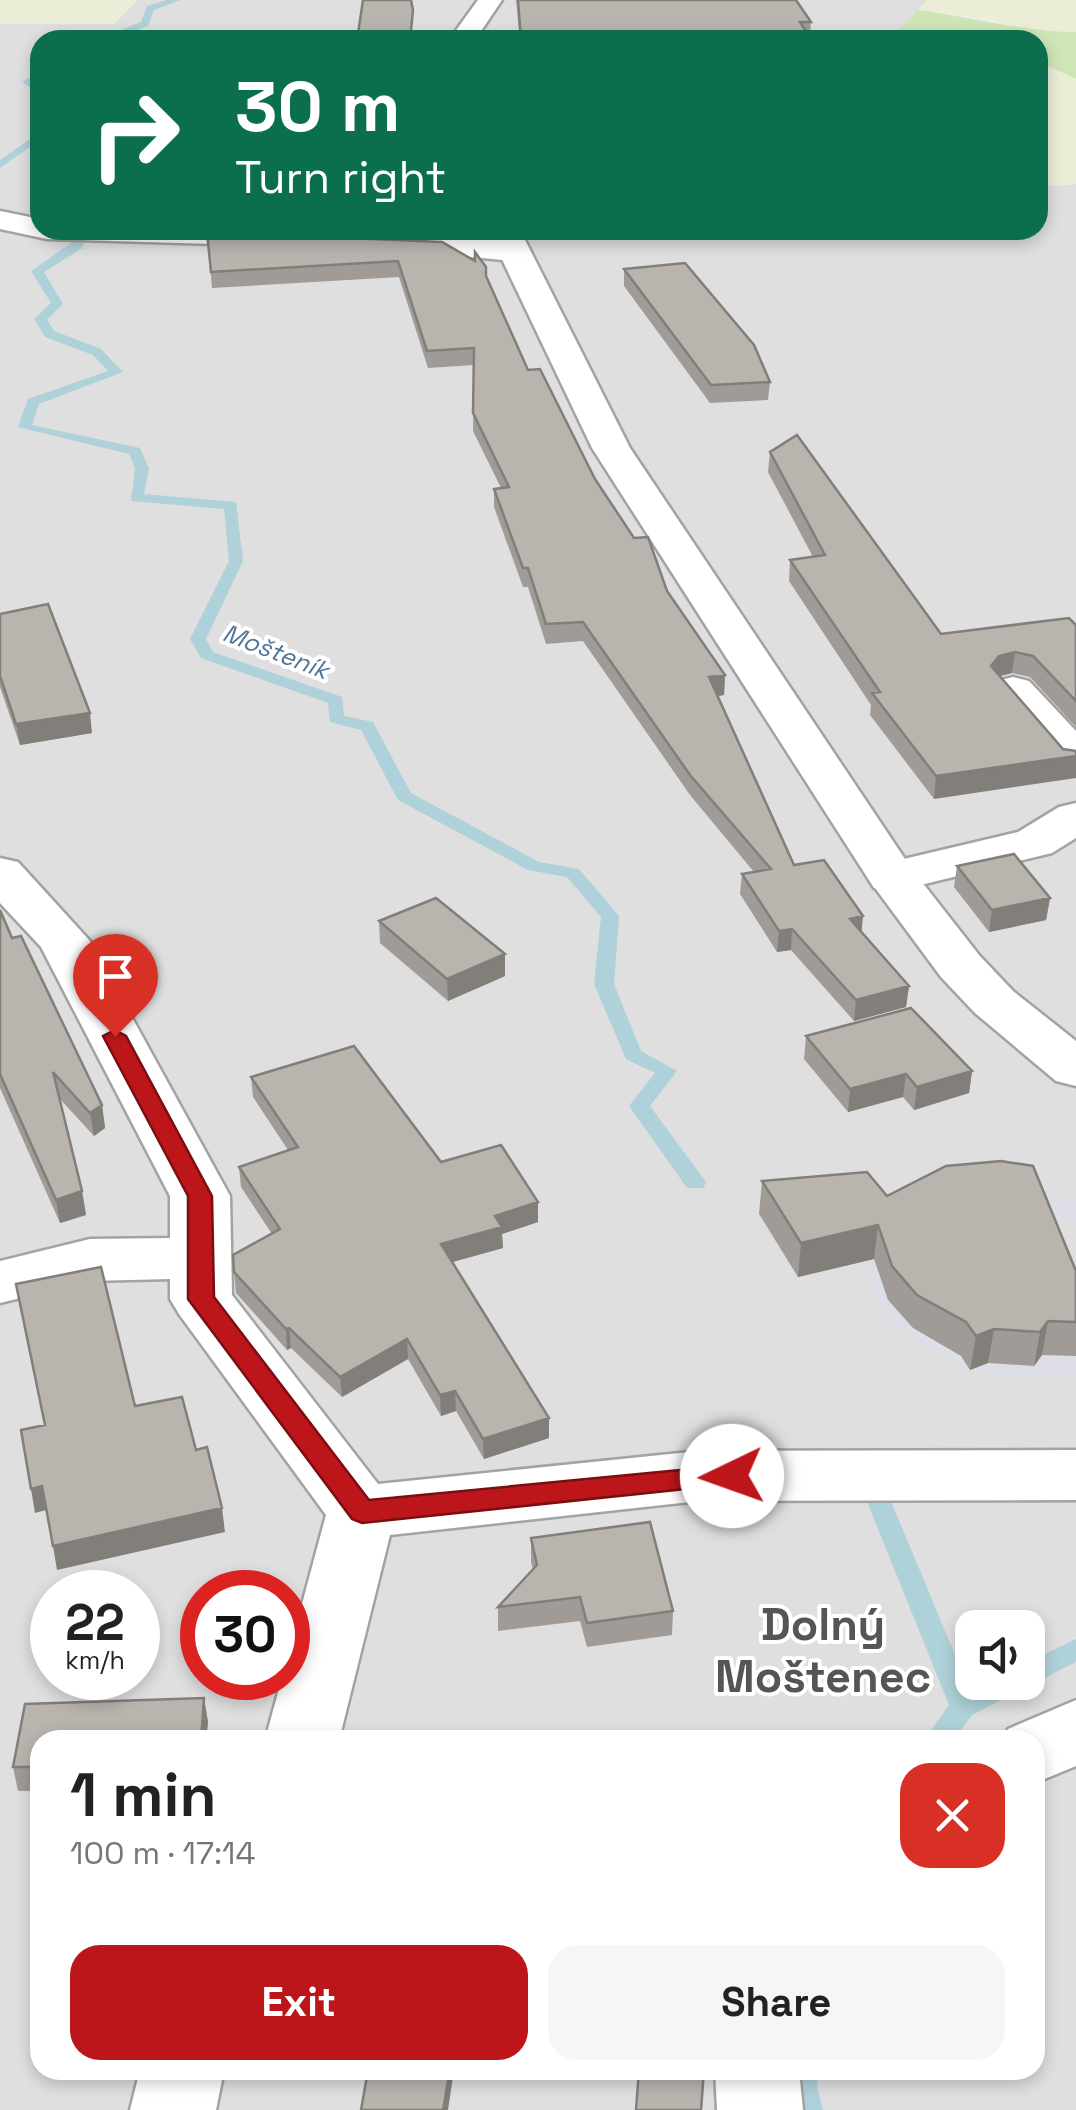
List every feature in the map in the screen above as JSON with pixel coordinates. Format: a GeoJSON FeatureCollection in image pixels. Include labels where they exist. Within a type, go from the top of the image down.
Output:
{"type":"FeatureCollection","features":[{"type":"Feature","properties":{"kind":"street"},"geometry":{"type":"LineString","coordinates":[[469,30],[490,0]]}},
{"type":"Feature","properties":{"kind":"street"},"geometry":{"type":"LineString","coordinates":[[0,220],[30,226]]}},
{"type":"Feature","properties":{"kind":"street"},"geometry":{"type":"LineString","coordinates":[[388,240],[509,240],[611,448],[892,877],[960,966],[994,1002],[1076,1069]]}},
{"type":"Feature","properties":{"kind":"street"},"geometry":{"type":"LineString","coordinates":[[1013,690],[1076,758]]}},
{"type":"Feature","properties":{"kind":"street"},"geometry":{"type":"LineString","coordinates":[[892,877],[1035,844],[1076,817]]}},
{"type":"Feature","properties":{"kind":"street"},"geometry":{"type":"LineString","coordinates":[[0,874],[64,941],[200,1196],[201,1299],[362,1512]]}},
{"type":"Feature","properties":{"kind":"street"},"geometry":{"type":"LineString","coordinates":[[0,1282],[90,1260],[201,1258]]}},
{"type":"Feature","properties":{"kind":"street"},"geometry":{"type":"LineString","coordinates":[[362,1512],[700,1476],[1076,1476]]}},
{"type":"Feature","properties":{"kind":"street"},"geometry":{"type":"LineString","coordinates":[[305,1730],[362,1512]]}},
{"type":"Feature","properties":{"kind":"street"},"geometry":{"type":"LineString","coordinates":[[1045,1746],[1076,1731]]}},
{"type":"Feature","properties":{"kind":"street"},"geometry":{"type":"LineString","coordinates":[[174,2110],[180,2080]]}},
{"type":"Feature","properties":{"kind":"street"},"geometry":{"type":"LineString","coordinates":[[758,2080],[760,2110]]}},
{"type":"Feature","properties":{"kind":"shaded area"},"geometry":{"type":"Polygon","coordinates":[[[137,0],[927,0],[902,30],[30,30],[30,240],[1048,240],[1048,186],[1076,184],[1076,2110],[0,2110],[0,24],[114,24],[137,0]]]}},
{"type":"Feature","properties":{"kind":"shaded area"},"geometry":{"type":"Polygon","coordinates":[[[1029,1192],[1076,1198],[1076,1222],[1036,1220],[988,1363],[1034,1366],[1042,1355],[1076,1355],[1076,1376],[1043,1379],[963,1369],[904,1333],[885,1314],[868,1271],[870,1254],[1029,1192]]]}},
{"type":"Feature","properties":{"kind":"green space"},"geometry":{"type":"Polygon","coordinates":[[[0,0],[137,0],[114,24],[0,24],[0,0]]]}},
{"type":"Feature","properties":{"kind":"green space"},"geometry":{"type":"Polygon","coordinates":[[[927,0],[1076,0],[1076,32],[1025,30],[987,19],[918,10],[927,0]]]}},
{"type":"Feature","properties":{"kind":"green space"},"geometry":{"type":"Polygon","coordinates":[[[918,10],[1046,30],[900,30],[918,10]]]}},
{"type":"Feature","properties":{"kind":"green space"},"geometry":{"type":"Polygon","coordinates":[[[1048,30],[1076,32],[1076,79],[1048,66],[1048,30]]]}},
{"type":"Feature","properties":{"kind":"green space"},"geometry":{"type":"Polygon","coordinates":[[[1048,66],[1076,79],[1076,184],[1048,186],[1048,66]]]}},
{"type":"Feature","properties":{"kind":"building"},"geometry":{"type":"Polygon","coordinates":[[[363,0],[411,0],[411,30],[359,30],[363,0]]]}},
{"type":"Feature","properties":{"kind":"building"},"geometry":{"type":"Polygon","coordinates":[[[518,0],[796,0],[811,22],[800,22],[805,30],[520,30],[518,0]]]}},
{"type":"Feature","properties":{"kind":"building"},"geometry":{"type":"Polygon","coordinates":[[[208,240],[442,242],[475,261],[475,252],[486,267],[486,276],[528,370],[540,369],[595,479],[634,538],[648,537],[667,591],[725,675],[709,677],[794,865],[824,860],[863,916],[850,919],[909,986],[856,1000],[792,929],[779,931],[742,874],[771,869],[690,775],[583,622],[546,624],[528,568],[523,568],[494,489],[509,487],[473,413],[474,348],[427,351],[398,261],[211,272],[208,240]]]}},
{"type":"Feature","properties":{"kind":"building"},"geometry":{"type":"Polygon","coordinates":[[[685,263],[754,345],[770,382],[711,385],[624,269],[685,263]]]}},
{"type":"Feature","properties":{"kind":"building"},"geometry":{"type":"Polygon","coordinates":[[[797,435],[941,634],[1069,618],[1076,625],[1076,701],[1033,656],[1015,652],[999,656],[991,666],[1063,749],[1076,751],[1076,756],[936,776],[872,693],[880,692],[790,560],[825,555],[770,452],[797,435]]]}},
{"type":"Feature","properties":{"kind":"building"},"geometry":{"type":"Polygon","coordinates":[[[48,604],[90,713],[16,724],[0,676],[0,614],[48,604]]]}},
{"type":"Feature","properties":{"kind":"building"},"geometry":{"type":"Polygon","coordinates":[[[1014,854],[1050,898],[992,910],[957,866],[1014,854]]]}},
{"type":"Feature","properties":{"kind":"building"},"geometry":{"type":"Polygon","coordinates":[[[436,898],[505,954],[447,979],[379,921],[436,898]]]}},
{"type":"Feature","properties":{"kind":"building"},"geometry":{"type":"Polygon","coordinates":[[[0,910],[12,938],[21,936],[102,1105],[90,1113],[53,1072],[82,1191],[56,1200],[0,1074],[0,910]]]}},
{"type":"Feature","properties":{"kind":"building"},"geometry":{"type":"Polygon","coordinates":[[[911,1008],[972,1071],[917,1087],[906,1074],[850,1089],[806,1036],[911,1008]]]}},
{"type":"Feature","properties":{"kind":"building"},"geometry":{"type":"Polygon","coordinates":[[[354,1046],[441,1162],[501,1145],[538,1202],[495,1216],[502,1227],[441,1244],[549,1418],[483,1439],[455,1391],[440,1395],[407,1339],[340,1377],[286,1329],[234,1272],[233,1255],[280,1229],[239,1167],[298,1147],[251,1077],[354,1046]]]}},
{"type":"Feature","properties":{"kind":"building"},"geometry":{"type":"Polygon","coordinates":[[[1001,1161],[1033,1166],[1076,1271],[1076,1322],[1048,1321],[1040,1332],[994,1329],[976,1336],[966,1322],[917,1295],[892,1266],[878,1225],[801,1243],[762,1181],[867,1172],[887,1196],[946,1166],[1001,1161]]]}},
{"type":"Feature","properties":{"kind":"building"},"geometry":{"type":"Polygon","coordinates":[[[101,1267],[135,1406],[182,1397],[196,1450],[207,1447],[222,1508],[53,1546],[42,1486],[31,1489],[21,1430],[45,1425],[16,1284],[101,1267]]]}},
{"type":"Feature","properties":{"kind":"building"},"geometry":{"type":"Polygon","coordinates":[[[650,1522],[673,1611],[587,1623],[580,1597],[498,1607],[537,1565],[531,1538],[650,1522]]]}},
{"type":"Feature","properties":{"kind":"building"},"geometry":{"type":"Polygon","coordinates":[[[204,1700],[202,1730],[30,1730],[30,1767],[13,1767],[25,1704],[204,1700]]]}},
{"type":"Feature","properties":{"kind":"building"},"geometry":{"type":"Polygon","coordinates":[[[366,2080],[448,2080],[443,2110],[361,2110],[366,2080]]]}},
{"type":"Feature","properties":{"kind":"building"},"geometry":{"type":"Polygon","coordinates":[[[638,2080],[703,2080],[701,2110],[636,2110],[638,2080]]]}},
{"type":"Feature","properties":{"kind":"waterway","name":"Mošteník"},"geometry":{"type":"LineString","coordinates":[[128,30],[145,24],[150,8],[177,0]]}},
{"type":"Feature","properties":{"kind":"waterway","name":"Mošteník"},"geometry":{"type":"LineString","coordinates":[[30,80],[30,84]]}},
{"type":"Feature","properties":{"kind":"waterway","name":"Mošteník"},"geometry":{"type":"LineString","coordinates":[[0,165],[30,142]]}},
{"type":"Feature","properties":{"kind":"waterway","name":"Mošteník"},"geometry":{"type":"LineString","coordinates":[[80,240],[77,247],[37,271],[57,304],[40,319],[49,334],[97,352],[117,372],[33,402],[25,427],[135,451],[142,468],[136,498],[231,505],[236,561],[198,639],[207,655],[336,700],[336,719],[367,726],[404,796],[534,866],[573,873],[610,916],[604,984],[633,1055],[667,1071],[639,1106],[695,1183]]}},
{"type":"Feature","properties":{"kind":"waterway","name":"Mošteník"},"geometry":{"type":"LineString","coordinates":[[876,1494],[963,1707]]}},
{"type":"Feature","properties":{"kind":"waterway"},"geometry":{"type":"LineString","coordinates":[[1045,1666],[1076,1650]]}},
{"type":"Feature","properties":{"kind":"waterway"},"geometry":{"type":"LineString","coordinates":[[963,1707],[976,1700]]}},
{"type":"Feature","properties":{"kind":"waterway","name":"Mošteník"},"geometry":{"type":"LineString","coordinates":[[946,1730],[963,1707]]}},
{"type":"Feature","properties":{"kind":"waterway","name":"Mošteník"},"geometry":{"type":"LineString","coordinates":[[803,2080],[807,2110]]}},
{"type":"Feature","properties":{"kind":"district","name":"Dolný Moštenec"},"geometry":{"type":"Point","coordinates":[823,1650]}},
{"type":"Feature","properties":{"kind":"route"},"geometry":{"type":"LineString","coordinates":[[115,1036],[200,1196],[201,1299],[362,1512],[700,1476],[732,1476]]}}]}
